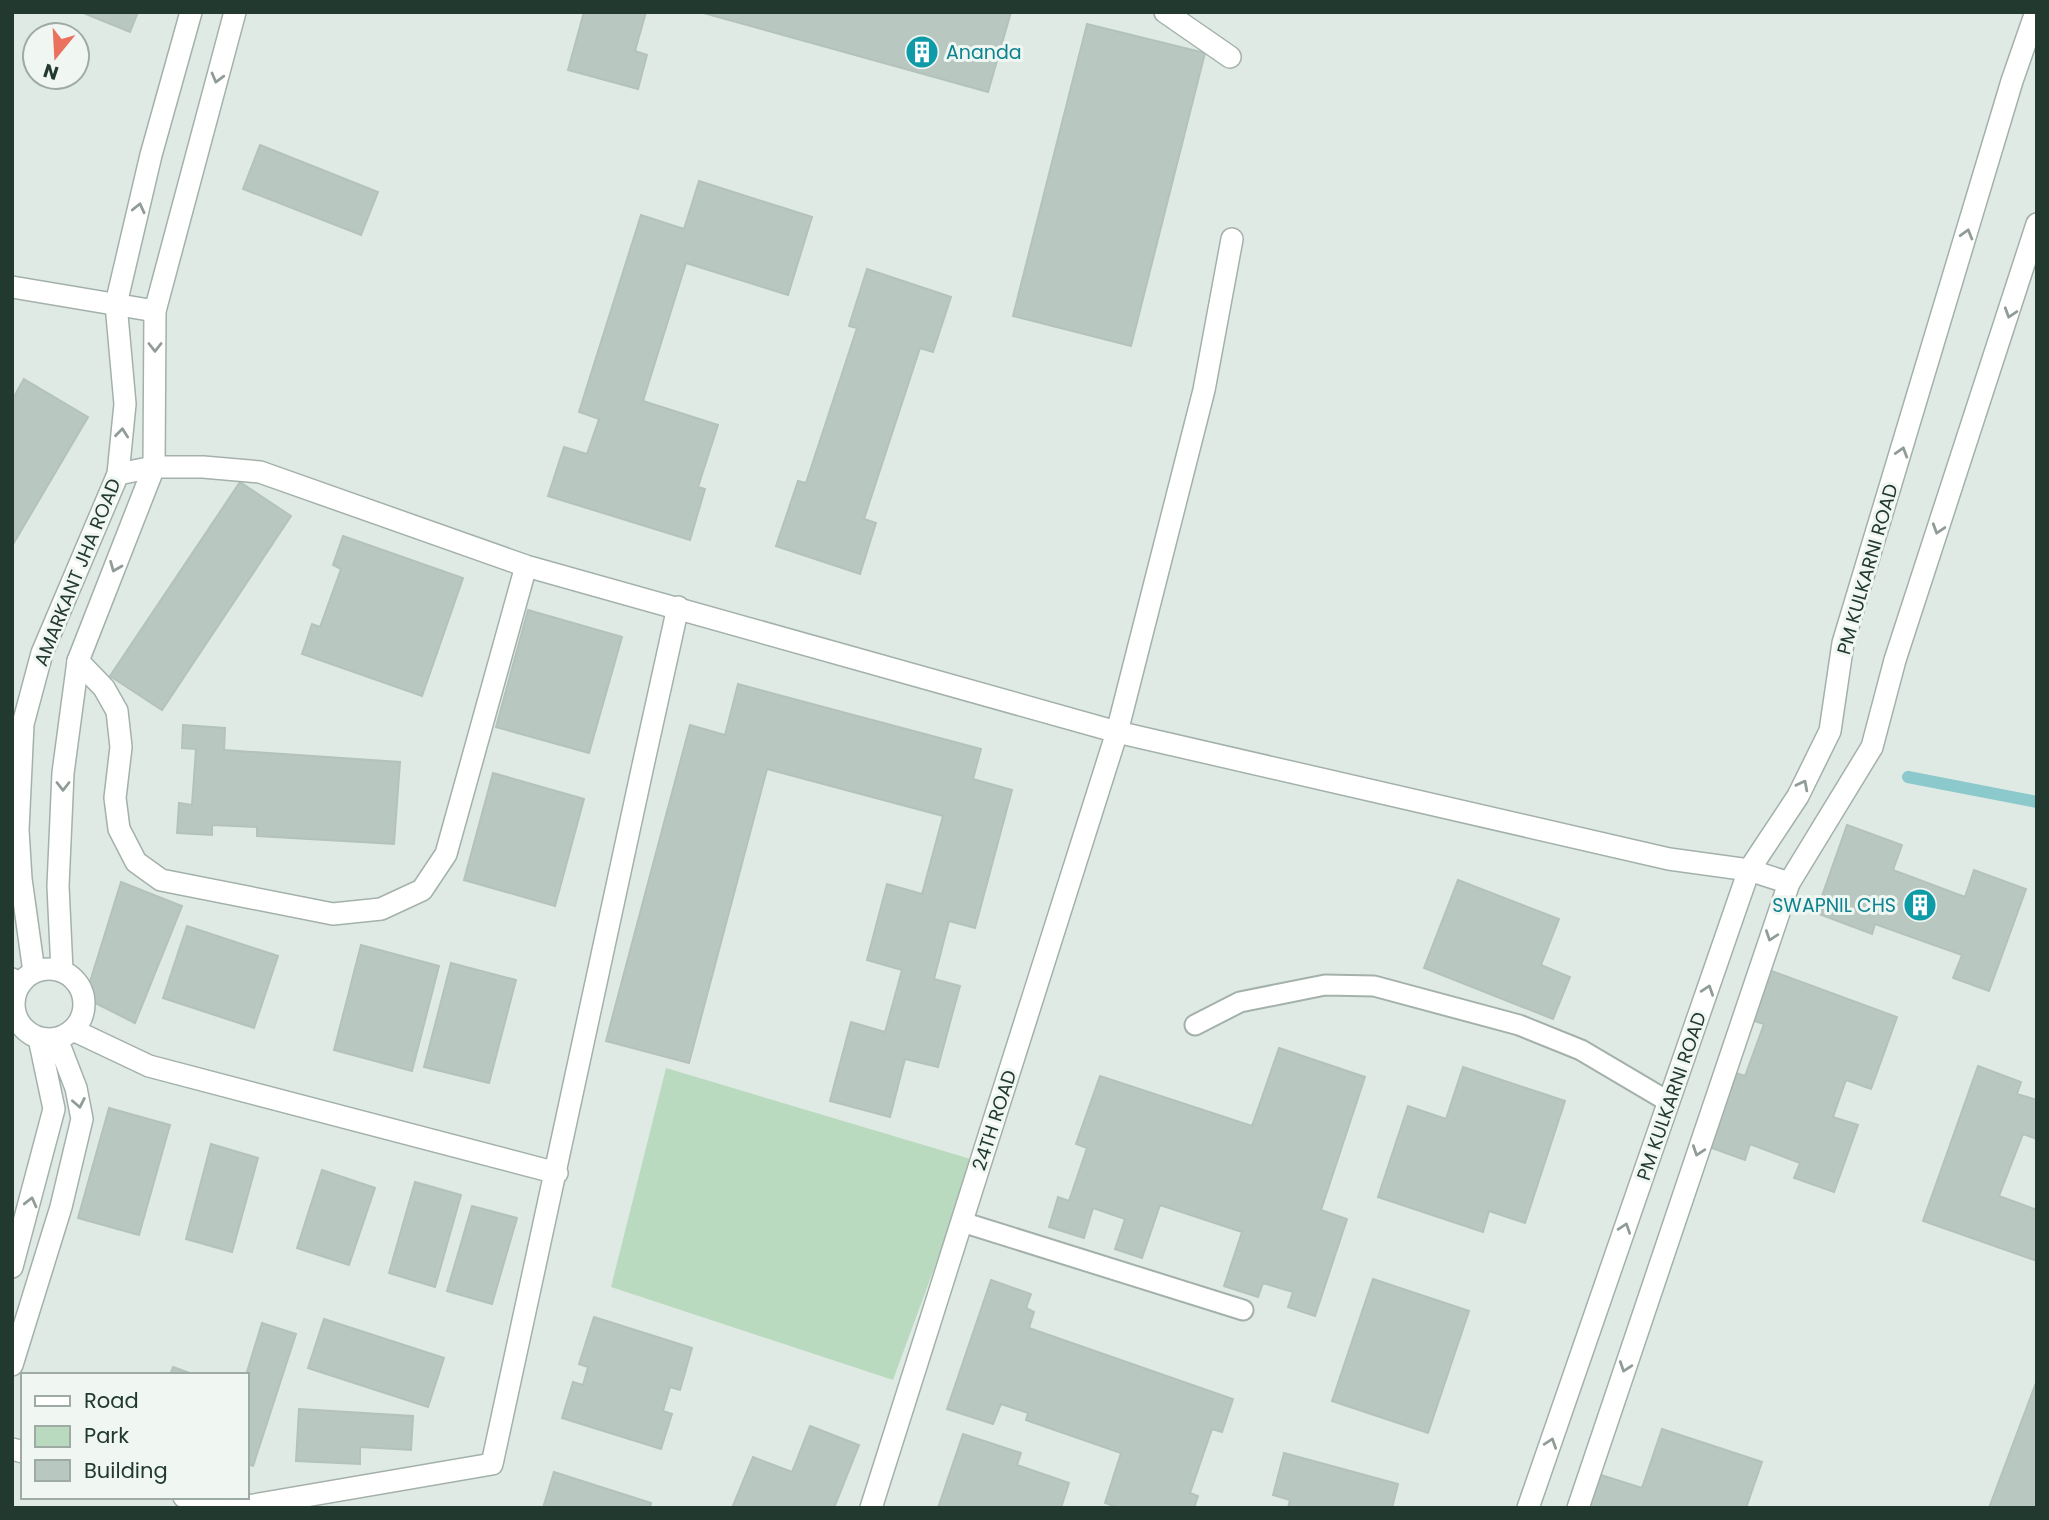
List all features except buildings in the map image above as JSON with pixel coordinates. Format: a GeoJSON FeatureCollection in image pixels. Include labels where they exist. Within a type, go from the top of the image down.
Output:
{"type":"FeatureCollection","features":[{"type":"Feature","properties":{"kind":"street","name":"AMARKANT JHA ROAD"},"geometry":{"type":"LineString","coordinates":[[22,978],[18,830],[23,724],[42,653],[118,474],[125,404],[116,304],[151,155],[191,12]]}},
{"type":"Feature","properties":{"kind":"street","name":"AMARKANT JHA ROAD"},"geometry":{"type":"LineString","coordinates":[[62,971],[58,886],[63,774],[78,662],[154,467],[155,311],[235,12]]}},
{"type":"Feature","properties":{"kind":"street"},"geometry":{"type":"LineString","coordinates":[[1165,12],[1230,57]]}},
{"type":"Feature","properties":{"kind":"street","name":"PM KULKARNI ROAD"},"geometry":{"type":"LineString","coordinates":[[1528,1508],[1749,870],[1798,796],[1830,731],[1843,643],[2012,81],[2036,12]]}},
{"type":"Feature","properties":{"kind":"street"},"geometry":{"type":"LineString","coordinates":[[1577,1508],[1789,883],[1871,747],[1895,660],[2037,224]]}},
{"type":"Feature","properties":{"kind":"street","name":"24TH ROAD"},"geometry":{"type":"LineString","coordinates":[[871,1508],[1117,732],[1204,390],[1232,239]]}},
{"type":"Feature","properties":{"kind":"street"},"geometry":{"type":"LineString","coordinates":[[12,287],[155,311]]}},
{"type":"Feature","properties":{"kind":"street"},"geometry":{"type":"LineString","coordinates":[[118,474],[154,467],[203,467],[260,472],[526,566],[1117,732],[1670,859],[1749,870],[1789,883]]}},
{"type":"Feature","properties":{"kind":"street"},"geometry":{"type":"LineString","coordinates":[[78,662],[104,688],[117,711],[121,747],[114,798],[119,829],[136,862],[162,880],[333,914],[381,909],[422,890],[446,854],[526,566]]}},
{"type":"Feature","properties":{"kind":"street"},"geometry":{"type":"LineString","coordinates":[[236,1508],[492,1464],[557,1173],[598,963],[678,607]]}},
{"type":"Feature","properties":{"kind":"street"},"geometry":{"type":"LineString","coordinates":[[56,1036],[83,1015],[84,998],[76,981],[62,971],[48,969],[22,978],[14,1000],[15,1016],[24,1030],[56,1036],[149,1066],[557,1173]]}},
{"type":"Feature","properties":{"kind":"street"},"geometry":{"type":"LineString","coordinates":[[12,1267],[54,1109],[56,1036]]}},
{"type":"Feature","properties":{"kind":"street"},"geometry":{"type":"LineString","coordinates":[[12,1365],[61,1207],[82,1119],[76,1088],[56,1036]]}},
{"type":"Feature","properties":{"kind":"street"},"geometry":{"type":"LineString","coordinates":[[191,1499],[222,1508]]}},
{"type":"Feature","properties":{"kind":"lane"},"geometry":{"type":"LineString","coordinates":[[1195,1025],[1240,1002],[1325,985],[1374,986],[1471,1011],[1569,1045],[1614,1067],[1669,1102]]}},
{"type":"Feature","properties":{"kind":"lane"},"geometry":{"type":"LineString","coordinates":[[962,1222],[1242,1310]]}},
{"type":"Feature","properties":{"kind":"green space"},"geometry":{"type":"Polygon","coordinates":[[[666,1068],[974,1160],[893,1380],[611,1287],[666,1068]]]}},
{"type":"Feature","properties":{"kind":"waterway"},"geometry":{"type":"LineString","coordinates":[[1908,777],[2037,802]]}},
{"type":"Feature","properties":{"kind":"place","name":"Ananda"},"geometry":{"type":"Point","coordinates":[922,52]}},
{"type":"Feature","properties":{"kind":"place","name":"SWAPNIL CHS"},"geometry":{"type":"Point","coordinates":[1920,905]}}]}
